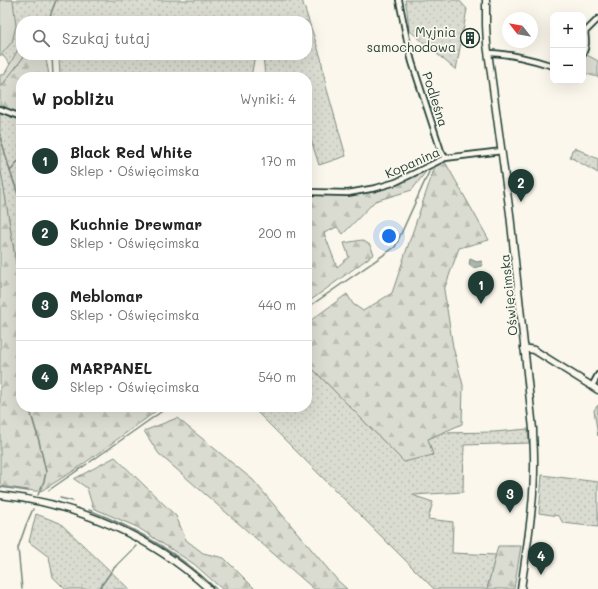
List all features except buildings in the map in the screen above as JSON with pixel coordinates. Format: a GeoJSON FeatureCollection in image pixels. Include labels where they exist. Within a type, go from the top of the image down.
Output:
{"type":"FeatureCollection","features":[{"type":"Feature","properties":{"kind":"street","name":"Podleśna"},"geometry":{"type":"LineString","coordinates":[[399,0],[412,62],[445,158]]}},
{"type":"Feature","properties":{"kind":"street","name":"Oświęcimska"},"geometry":{"type":"LineString","coordinates":[[486,0],[488,53],[510,214],[533,429],[533,486],[529,531],[521,589]]}},
{"type":"Feature","properties":{"kind":"street"},"geometry":{"type":"LineString","coordinates":[[585,48],[585,32],[598,19]]}},
{"type":"Feature","properties":{"kind":"street"},"geometry":{"type":"LineString","coordinates":[[488,53],[504,54],[550,65]]}},
{"type":"Feature","properties":{"kind":"street"},"geometry":{"type":"LineString","coordinates":[[0,109],[16,115]]}},
{"type":"Feature","properties":{"kind":"street","name":"Kopanina"},"geometry":{"type":"LineString","coordinates":[[312,192],[348,193],[376,188],[396,182],[445,158],[502,151]]}},
{"type":"Feature","properties":{"kind":"street"},"geometry":{"type":"LineString","coordinates":[[524,348],[534,350],[598,390]]}},
{"type":"Feature","properties":{"kind":"street"},"geometry":{"type":"LineString","coordinates":[[592,386],[598,375]]}},
{"type":"Feature","properties":{"kind":"street"},"geometry":{"type":"LineString","coordinates":[[0,495],[45,502],[110,524],[150,545],[178,563],[209,589]]}},
{"type":"Feature","properties":{"kind":"green space"},"geometry":{"type":"Polygon","coordinates":[[[0,0],[302,0],[307,16],[16,16],[16,60],[21,60],[14,69],[0,52],[0,0]]]}},
{"type":"Feature","properties":{"kind":"green space"},"geometry":{"type":"Polygon","coordinates":[[[0,0],[13,0],[16,26],[12,42],[0,56],[0,0]]]}},
{"type":"Feature","properties":{"kind":"green space"},"geometry":{"type":"Polygon","coordinates":[[[405,0],[459,0],[467,9],[456,70],[409,30],[405,0]]]}},
{"type":"Feature","properties":{"kind":"green space"},"geometry":{"type":"Polygon","coordinates":[[[312,31],[321,58],[326,86],[346,156],[319,165],[312,143],[312,72],[265,72],[263,60],[312,60],[312,31]]]}},
{"type":"Feature","properties":{"kind":"green space"},"geometry":{"type":"Polygon","coordinates":[[[16,53],[16,60],[21,60],[0,88],[0,75],[4,75],[16,53]]]}},
{"type":"Feature","properties":{"kind":"green space"},"geometry":{"type":"Polygon","coordinates":[[[587,55],[598,61],[598,77],[586,74],[587,55]]]}},
{"type":"Feature","properties":{"kind":"green space"},"geometry":{"type":"Polygon","coordinates":[[[21,60],[46,60],[48,72],[16,72],[16,112],[0,107],[0,88],[21,60]]]}},
{"type":"Feature","properties":{"kind":"green space"},"geometry":{"type":"Polygon","coordinates":[[[59,60],[254,60],[252,72],[60,72],[59,60]]]}},
{"type":"Feature","properties":{"kind":"green space"},"geometry":{"type":"Polygon","coordinates":[[[0,111],[16,116],[16,264],[1,172],[0,111]]]}},
{"type":"Feature","properties":{"kind":"green space"},"geometry":{"type":"Polygon","coordinates":[[[575,148],[598,159],[598,173],[570,157],[572,150],[575,148]]]}},
{"type":"Feature","properties":{"kind":"green space"},"geometry":{"type":"Polygon","coordinates":[[[444,160],[489,240],[459,248],[444,290],[453,347],[463,385],[462,424],[428,439],[433,455],[404,462],[312,368],[312,319],[347,294],[353,304],[363,311],[392,293],[436,163],[444,160]]]}},
{"type":"Feature","properties":{"kind":"green space"},"geometry":{"type":"Polygon","coordinates":[[[427,170],[412,190],[375,201],[343,234],[337,227],[324,233],[337,267],[349,257],[344,243],[362,240],[370,245],[374,254],[312,299],[312,193],[350,195],[396,185],[427,170]]]}},
{"type":"Feature","properties":{"kind":"green space"},"geometry":{"type":"Polygon","coordinates":[[[1,171],[16,263],[16,412],[155,412],[75,470],[41,491],[0,486],[1,171]]]}},
{"type":"Feature","properties":{"kind":"green space"},"geometry":{"type":"Polygon","coordinates":[[[312,368],[404,462],[428,439],[441,433],[494,432],[528,429],[529,443],[464,445],[463,492],[412,495],[433,502],[428,519],[453,522],[452,553],[496,555],[487,589],[434,589],[257,412],[312,412],[312,368]]]}},
{"type":"Feature","properties":{"kind":"green space"},"geometry":{"type":"Polygon","coordinates":[[[598,405],[598,436],[594,410],[598,405]]]}},
{"type":"Feature","properties":{"kind":"green space"},"geometry":{"type":"Polygon","coordinates":[[[177,418],[253,480],[338,581],[347,589],[314,589],[159,454],[144,431],[177,418]]]}},
{"type":"Feature","properties":{"kind":"green space"},"geometry":{"type":"Polygon","coordinates":[[[115,457],[176,516],[186,540],[203,553],[224,558],[255,589],[222,589],[194,564],[137,527],[93,508],[87,488],[74,479],[115,457]]]}},
{"type":"Feature","properties":{"kind":"green space"},"geometry":{"type":"Polygon","coordinates":[[[542,475],[598,482],[598,527],[563,523],[559,516],[539,513],[542,475]]]}},
{"type":"Feature","properties":{"kind":"green space"},"geometry":{"type":"Polygon","coordinates":[[[36,514],[60,523],[129,589],[65,589],[53,577],[49,557],[29,542],[36,514]]]}},
{"type":"Feature","properties":{"kind":"green space"},"geometry":{"type":"Polygon","coordinates":[[[498,546],[521,546],[514,589],[487,589],[498,546]]]}},
{"type":"Feature","properties":{"kind":"water"},"geometry":{"type":"Polygon","coordinates":[[[470,259],[477,262],[481,261],[483,265],[473,268],[469,265],[470,259]]]}},
{"type":"Feature","properties":{"kind":"waterway"},"geometry":{"type":"LineString","coordinates":[[50,16],[56,0]]}},
{"type":"Feature","properties":{"kind":"waterway"},"geometry":{"type":"LineString","coordinates":[[52,60],[53,72]]}},
{"type":"Feature","properties":{"kind":"waterway"},"geometry":{"type":"LineString","coordinates":[[0,135],[16,188]]}},
{"type":"Feature","properties":{"kind":"waterway"},"geometry":{"type":"LineString","coordinates":[[10,171],[16,163]]}},
{"type":"Feature","properties":{"kind":"waterway"},"geometry":{"type":"LineString","coordinates":[[312,305],[395,247],[429,172]]}},
{"type":"Feature","properties":{"kind":"waterway"},"geometry":{"type":"LineString","coordinates":[[30,412],[46,472],[38,495]]}},
{"type":"Feature","properties":{"kind":"waterway"},"geometry":{"type":"LineString","coordinates":[[90,462],[161,412]]}},
{"type":"Feature","properties":{"kind":"waterway"},"geometry":{"type":"LineString","coordinates":[[49,490],[87,464]]}},
{"type":"Feature","properties":{"kind":"waterway"},"geometry":{"type":"LineString","coordinates":[[0,487],[28,491]]}},
{"type":"Feature","properties":{"kind":"waterway"},"geometry":{"type":"LineString","coordinates":[[60,498],[73,501]]}},
{"type":"Feature","properties":{"kind":"waterway"},"geometry":{"type":"LineString","coordinates":[[0,499],[7,499]]}},
{"type":"Feature","properties":{"kind":"waterway"},"geometry":{"type":"LineString","coordinates":[[22,589],[18,548],[33,509]]}},
{"type":"Feature","properties":{"kind":"waterway"},"geometry":{"type":"LineString","coordinates":[[56,509],[100,524]]}},
{"type":"Feature","properties":{"kind":"waterway"},"geometry":{"type":"LineString","coordinates":[[89,510],[124,525],[157,543],[188,564],[216,589]]}},
{"type":"Feature","properties":{"kind":"waterway"},"geometry":{"type":"LineString","coordinates":[[109,528],[136,541]]}},
{"type":"Feature","properties":{"kind":"waterway"},"geometry":{"type":"LineString","coordinates":[[142,544],[176,566],[204,589]]}},
{"type":"Feature","properties":{"kind":"waterway"},"geometry":{"type":"LineString","coordinates":[[99,589],[113,569],[136,546]]}},
{"type":"Feature","properties":{"kind":"place","name":"Myjnia samochodowa"},"geometry":{"type":"Point","coordinates":[470,38]}},
{"type":"Feature","properties":{"kind":"place","name":"Kuchnie Drewmar"},"geometry":{"type":"Point","coordinates":[521,202]}},
{"type":"Feature","properties":{"kind":"place","name":"Black Red White"},"geometry":{"type":"Point","coordinates":[481,304]}},
{"type":"Feature","properties":{"kind":"place","name":"Meblomar"},"geometry":{"type":"Point","coordinates":[510,513]}},
{"type":"Feature","properties":{"kind":"place","name":"MARPANEL"},"geometry":{"type":"Point","coordinates":[541,575]}}]}
